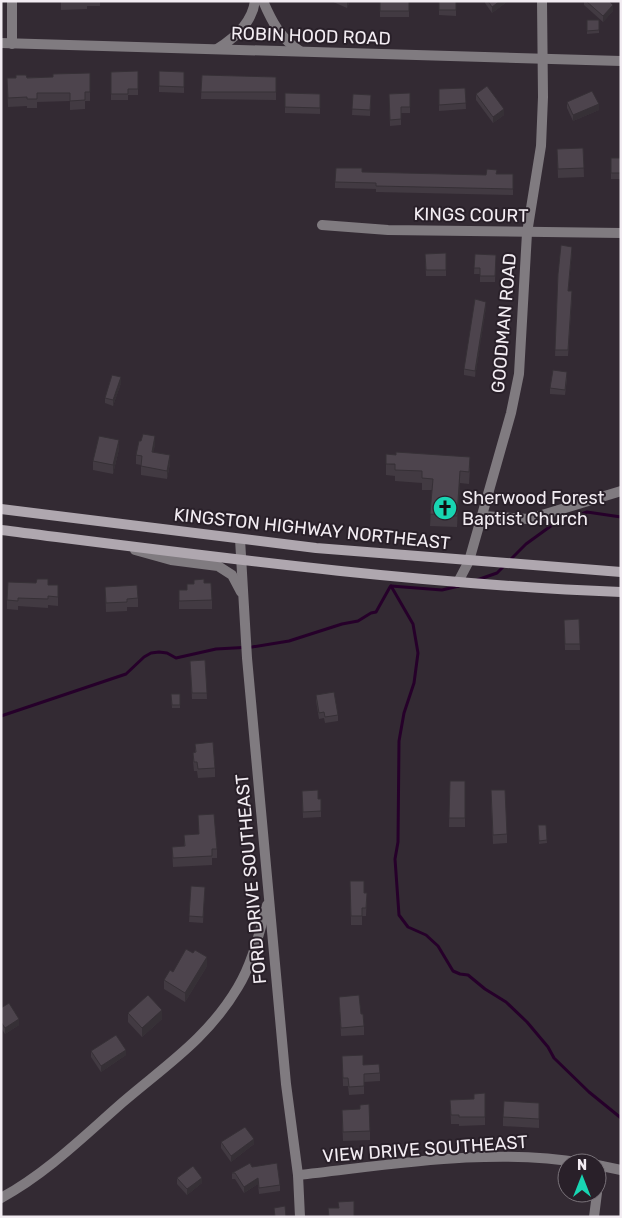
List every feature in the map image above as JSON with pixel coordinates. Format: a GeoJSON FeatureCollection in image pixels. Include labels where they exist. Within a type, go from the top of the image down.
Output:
{"type":"FeatureCollection","features":[{"type":"Feature","properties":{"kind":"main road","name":"KINGSTON HIGHWAY NORTHEAST"},"geometry":{"type":"LineString","coordinates":[[1,508],[316,548],[621,572]]}},
{"type":"Feature","properties":{"kind":"main road"},"geometry":{"type":"LineString","coordinates":[[1,530],[241,561],[458,582],[621,592]]}},
{"type":"Feature","properties":{"kind":"street"},"geometry":{"type":"LineString","coordinates":[[12,1],[12,44]]}},
{"type":"Feature","properties":{"kind":"street"},"geometry":{"type":"LineString","coordinates":[[216,49],[229,42],[246,24],[252,13],[255,1]]}},
{"type":"Feature","properties":{"kind":"street"},"geometry":{"type":"LineString","coordinates":[[263,1],[277,30],[289,44],[301,52]]}},
{"type":"Feature","properties":{"kind":"street","name":"GOODMAN ROAD"},"geometry":{"type":"LineString","coordinates":[[458,582],[469,561],[511,413],[519,374],[527,233],[541,146],[542,1]]}},
{"type":"Feature","properties":{"kind":"street","name":"ROBIN HOOD ROAD"},"geometry":{"type":"LineString","coordinates":[[1,43],[621,61]]}},
{"type":"Feature","properties":{"kind":"street","name":"KINGS COURT"},"geometry":{"type":"LineString","coordinates":[[322,225],[388,230],[621,233]]}},
{"type":"Feature","properties":{"kind":"street"},"geometry":{"type":"LineString","coordinates":[[482,516],[529,519],[621,492]]}},
{"type":"Feature","properties":{"kind":"street","name":"FORD DRIVE SOUTHEAST"},"geometry":{"type":"LineString","coordinates":[[240,539],[247,658],[268,899],[286,1084],[298,1175],[300,1217]]}},
{"type":"Feature","properties":{"kind":"street"},"geometry":{"type":"LineString","coordinates":[[112,544],[171,560],[218,566],[232,575],[244,598]]}},
{"type":"Feature","properties":{"kind":"street"},"geometry":{"type":"LineString","coordinates":[[1,1198],[41,1174],[178,1058],[206,1031],[224,1008],[243,978],[251,961],[268,899]]}},
{"type":"Feature","properties":{"kind":"street","name":"VIEW DRIVE SOUTHEAST"},"geometry":{"type":"LineString","coordinates":[[298,1175],[389,1165],[494,1157],[557,1159]]}},
{"type":"Feature","properties":{"kind":"street"},"geometry":{"type":"LineString","coordinates":[[607,1167],[621,1170]]}},
{"type":"Feature","properties":{"kind":"street"},"geometry":{"type":"LineString","coordinates":[[594,1217],[596,1203]]}},
{"type":"Feature","properties":{"kind":"building"},"geometry":{"type":"Polygon","coordinates":[[[380,1],[409,1],[409,11],[380,11],[380,1]]]}},
{"type":"Feature","properties":{"kind":"building"},"geometry":{"type":"Polygon","coordinates":[[[439,1],[456,1],[456,10],[439,10],[439,1]]]}},
{"type":"Feature","properties":{"kind":"building"},"geometry":{"type":"Polygon","coordinates":[[[488,1],[500,1],[492,7],[488,1]]]}},
{"type":"Feature","properties":{"kind":"building"},"geometry":{"type":"Polygon","coordinates":[[[586,1],[609,1],[613,5],[603,16],[586,1]]]}},
{"type":"Feature","properties":{"kind":"building"},"geometry":{"type":"Polygon","coordinates":[[[587,20],[599,20],[599,30],[587,31],[587,20]]]}},
{"type":"Feature","properties":{"kind":"building"},"geometry":{"type":"Polygon","coordinates":[[[138,71],[138,89],[128,89],[128,94],[111,94],[111,72],[138,71]]]}},
{"type":"Feature","properties":{"kind":"building"},"geometry":{"type":"Polygon","coordinates":[[[159,71],[184,72],[184,87],[159,86],[159,71]]]}},
{"type":"Feature","properties":{"kind":"building"},"geometry":{"type":"Polygon","coordinates":[[[90,73],[90,92],[85,92],[85,100],[70,101],[70,93],[37,93],[37,99],[27,99],[27,97],[8,98],[7,78],[16,78],[16,75],[26,75],[27,78],[53,77],[53,74],[90,73]]]}},
{"type":"Feature","properties":{"kind":"building"},"geometry":{"type":"Polygon","coordinates":[[[202,75],[276,77],[276,92],[201,92],[202,75]]]}},
{"type":"Feature","properties":{"kind":"building"},"geometry":{"type":"Polygon","coordinates":[[[487,86],[504,109],[493,117],[476,94],[487,86]]]}},
{"type":"Feature","properties":{"kind":"building"},"geometry":{"type":"Polygon","coordinates":[[[465,88],[466,103],[439,105],[439,89],[465,88]]]}},
{"type":"Feature","properties":{"kind":"building"},"geometry":{"type":"Polygon","coordinates":[[[592,91],[599,104],[573,115],[567,102],[592,91]]]}},
{"type":"Feature","properties":{"kind":"building"},"geometry":{"type":"Polygon","coordinates":[[[285,93],[320,94],[320,108],[285,107],[285,93]]]}},
{"type":"Feature","properties":{"kind":"building"},"geometry":{"type":"Polygon","coordinates":[[[410,93],[410,107],[401,107],[401,119],[390,120],[389,94],[410,93]]]}},
{"type":"Feature","properties":{"kind":"building"},"geometry":{"type":"Polygon","coordinates":[[[353,94],[371,95],[370,110],[352,109],[353,94]]]}},
{"type":"Feature","properties":{"kind":"building"},"geometry":{"type":"Polygon","coordinates":[[[583,148],[584,168],[558,169],[557,149],[583,148]]]}},
{"type":"Feature","properties":{"kind":"building"},"geometry":{"type":"Polygon","coordinates":[[[611,158],[621,158],[621,173],[611,173],[611,158]]]}},
{"type":"Feature","properties":{"kind":"building"},"geometry":{"type":"Polygon","coordinates":[[[336,168],[362,168],[362,172],[486,175],[487,169],[497,170],[496,174],[513,174],[513,189],[376,186],[376,183],[335,182],[336,168]]]}},
{"type":"Feature","properties":{"kind":"building"},"geometry":{"type":"Polygon","coordinates":[[[561,245],[572,247],[568,291],[572,291],[568,350],[555,350],[561,245]]]}},
{"type":"Feature","properties":{"kind":"building"},"geometry":{"type":"Polygon","coordinates":[[[446,253],[446,270],[426,270],[425,254],[446,253]]]}},
{"type":"Feature","properties":{"kind":"building"},"geometry":{"type":"Polygon","coordinates":[[[475,254],[496,255],[495,276],[480,276],[480,268],[474,268],[475,254]]]}},
{"type":"Feature","properties":{"kind":"building"},"geometry":{"type":"Polygon","coordinates":[[[475,299],[486,302],[475,371],[464,369],[475,299]]]}},
{"type":"Feature","properties":{"kind":"building"},"geometry":{"type":"Polygon","coordinates":[[[553,370],[567,372],[565,390],[550,388],[553,370]]]}},
{"type":"Feature","properties":{"kind":"building"},"geometry":{"type":"Polygon","coordinates":[[[112,375],[121,377],[113,400],[105,398],[112,375]]]}},
{"type":"Feature","properties":{"kind":"building"},"geometry":{"type":"Polygon","coordinates":[[[143,434],[155,436],[152,452],[170,455],[167,471],[141,466],[142,456],[136,455],[139,441],[141,441],[143,434]]]}},
{"type":"Feature","properties":{"kind":"building"},"geometry":{"type":"Polygon","coordinates":[[[99,436],[119,440],[113,465],[93,461],[99,436]]]}},
{"type":"Feature","properties":{"kind":"building","name":"Sherwood Forest Baptist Church"},"geometry":{"type":"Polygon","coordinates":[[[396,452],[470,457],[469,472],[460,471],[457,516],[430,514],[433,479],[422,478],[422,471],[395,470],[395,464],[386,464],[386,454],[396,455],[396,452]]]}},
{"type":"Feature","properties":{"kind":"building"},"geometry":{"type":"Polygon","coordinates":[[[37,579],[48,579],[48,585],[58,585],[58,597],[48,596],[48,599],[18,598],[18,601],[7,600],[8,582],[36,583],[37,579]]]}},
{"type":"Feature","properties":{"kind":"building"},"geometry":{"type":"Polygon","coordinates":[[[204,579],[204,583],[211,583],[212,600],[179,601],[179,590],[187,590],[187,584],[194,584],[194,580],[204,579]]]}},
{"type":"Feature","properties":{"kind":"building"},"geometry":{"type":"Polygon","coordinates":[[[137,585],[138,598],[127,599],[127,602],[106,603],[105,587],[137,585]]]}},
{"type":"Feature","properties":{"kind":"building"},"geometry":{"type":"Polygon","coordinates":[[[579,619],[580,644],[565,644],[564,620],[579,619]]]}},
{"type":"Feature","properties":{"kind":"building"},"geometry":{"type":"Polygon","coordinates":[[[205,660],[207,693],[192,693],[190,661],[205,660]]]}},
{"type":"Feature","properties":{"kind":"building"},"geometry":{"type":"Polygon","coordinates":[[[334,692],[338,715],[325,717],[324,712],[319,713],[316,695],[334,692]]]}},
{"type":"Feature","properties":{"kind":"building"},"geometry":{"type":"Polygon","coordinates":[[[171,694],[180,694],[180,705],[172,705],[171,694]]]}},
{"type":"Feature","properties":{"kind":"building"},"geometry":{"type":"Polygon","coordinates":[[[213,742],[215,768],[198,769],[197,762],[194,762],[195,744],[213,742]]]}},
{"type":"Feature","properties":{"kind":"building"},"geometry":{"type":"Polygon","coordinates":[[[450,781],[465,781],[465,818],[449,818],[450,781]]]}},
{"type":"Feature","properties":{"kind":"building"},"geometry":{"type":"Polygon","coordinates":[[[318,790],[318,799],[321,799],[321,811],[303,812],[302,791],[318,790]]]}},
{"type":"Feature","properties":{"kind":"building"},"geometry":{"type":"Polygon","coordinates":[[[491,790],[505,790],[507,834],[493,835],[491,790]]]}},
{"type":"Feature","properties":{"kind":"building"},"geometry":{"type":"Polygon","coordinates":[[[214,814],[217,849],[212,849],[212,856],[173,858],[172,847],[185,846],[184,835],[199,834],[198,815],[214,814]]]}},
{"type":"Feature","properties":{"kind":"building"},"geometry":{"type":"Polygon","coordinates":[[[538,825],[546,825],[547,840],[539,841],[538,825]]]}},
{"type":"Feature","properties":{"kind":"building"},"geometry":{"type":"Polygon","coordinates":[[[350,881],[364,881],[364,893],[367,893],[366,908],[362,908],[362,916],[351,916],[350,881]]]}},
{"type":"Feature","properties":{"kind":"building"},"geometry":{"type":"Polygon","coordinates":[[[191,886],[205,887],[203,917],[189,916],[191,886]]]}},
{"type":"Feature","properties":{"kind":"building"},"geometry":{"type":"Polygon","coordinates":[[[186,949],[193,953],[195,950],[207,957],[185,993],[164,980],[170,970],[173,972],[186,949]]]}},
{"type":"Feature","properties":{"kind":"building"},"geometry":{"type":"Polygon","coordinates":[[[148,995],[162,1010],[142,1028],[128,1013],[148,995]]]}},
{"type":"Feature","properties":{"kind":"building"},"geometry":{"type":"Polygon","coordinates":[[[359,995],[364,1026],[341,1028],[339,997],[359,995]]]}},
{"type":"Feature","properties":{"kind":"building"},"geometry":{"type":"Polygon","coordinates":[[[9,1003],[19,1019],[5,1028],[1,1022],[1,1008],[9,1003]]]}},
{"type":"Feature","properties":{"kind":"building"},"geometry":{"type":"Polygon","coordinates":[[[116,1035],[126,1050],[101,1066],[91,1051],[116,1035]]]}},
{"type":"Feature","properties":{"kind":"building"},"geometry":{"type":"Polygon","coordinates":[[[363,1055],[363,1065],[379,1064],[380,1073],[364,1074],[364,1086],[349,1087],[348,1078],[343,1078],[342,1056],[363,1055]]]}},
{"type":"Feature","properties":{"kind":"building"},"geometry":{"type":"Polygon","coordinates":[[[485,1093],[485,1117],[459,1117],[459,1115],[451,1115],[450,1100],[474,1099],[474,1094],[485,1093]]]}},
{"type":"Feature","properties":{"kind":"building"},"geometry":{"type":"Polygon","coordinates":[[[504,1101],[539,1103],[539,1119],[503,1117],[504,1101]]]}},
{"type":"Feature","properties":{"kind":"building"},"geometry":{"type":"Polygon","coordinates":[[[369,1104],[370,1131],[343,1132],[342,1110],[360,1109],[360,1105],[369,1104]]]}},
{"type":"Feature","properties":{"kind":"building"},"geometry":{"type":"Polygon","coordinates":[[[245,1127],[254,1139],[231,1156],[221,1142],[245,1127]]]}},
{"type":"Feature","properties":{"kind":"building"},"geometry":{"type":"Polygon","coordinates":[[[250,1163],[252,1167],[277,1163],[280,1185],[259,1188],[258,1178],[244,1187],[235,1173],[232,1173],[250,1163]]]}},
{"type":"Feature","properties":{"kind":"building"},"geometry":{"type":"Polygon","coordinates":[[[193,1166],[202,1178],[187,1189],[177,1178],[193,1166]]]}},
{"type":"Feature","properties":{"kind":"building"},"geometry":{"type":"Polygon","coordinates":[[[354,1201],[354,1217],[329,1217],[328,1208],[339,1208],[338,1202],[354,1201]]]}},
{"type":"Feature","properties":{"kind":"building"},"geometry":{"type":"Polygon","coordinates":[[[285,1206],[286,1217],[275,1217],[274,1208],[285,1206]]]}},
{"type":"Feature","properties":{"kind":"waterway"},"geometry":{"type":"LineString","coordinates":[[509,561],[526,544],[555,523],[587,512],[621,517]]}},
{"type":"Feature","properties":{"kind":"waterway"},"geometry":{"type":"LineString","coordinates":[[477,580],[497,573],[504,566]]}},
{"type":"Feature","properties":{"kind":"waterway"},"geometry":{"type":"LineString","coordinates":[[391,586],[413,624],[418,653],[414,683],[404,713],[399,741],[398,842],[395,859],[399,915],[408,927],[426,935],[438,946],[453,971],[468,975],[485,989],[506,1002],[527,1022],[548,1047],[554,1058],[589,1092],[621,1118]]}},
{"type":"Feature","properties":{"kind":"waterway"},"geometry":{"type":"LineString","coordinates":[[391,586],[442,590],[459,586]]}},
{"type":"Feature","properties":{"kind":"waterway"},"geometry":{"type":"LineString","coordinates":[[1,716],[126,674],[151,653],[167,653],[176,658],[216,649],[252,647],[289,641],[342,624],[358,621],[376,612],[390,587]]}},
{"type":"Feature","properties":{"kind":"place","name":"Sherwood Forest Baptist Church"},"geometry":{"type":"Point","coordinates":[445,508]}}]}
